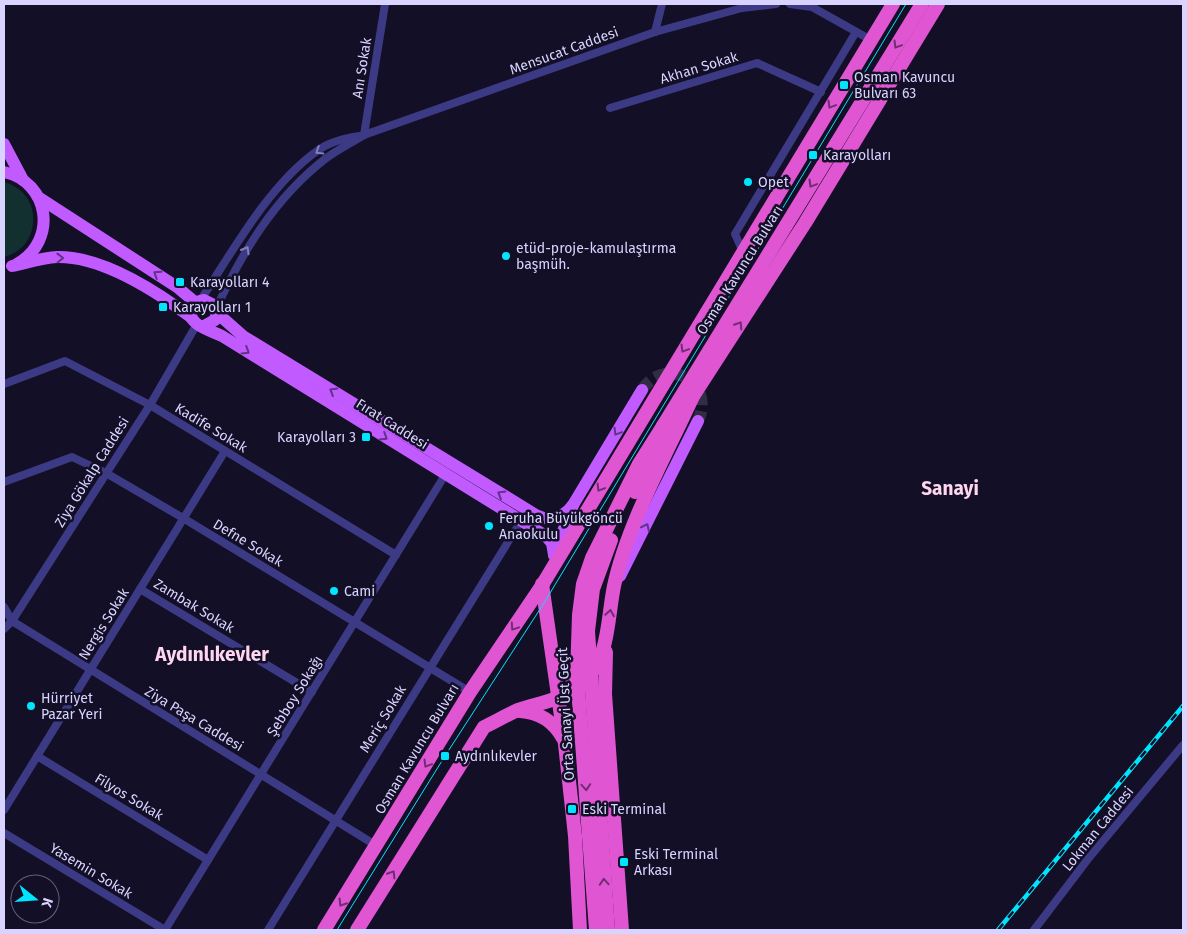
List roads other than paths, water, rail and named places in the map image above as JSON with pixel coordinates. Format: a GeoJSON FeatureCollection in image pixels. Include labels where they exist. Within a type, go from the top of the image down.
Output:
{"type":"FeatureCollection","features":[{"type":"Feature","properties":{"kind":"highway"},"geometry":{"type":"LineString","coordinates":[[541,587],[893,4]]}},
{"type":"Feature","properties":{"kind":"highway","name":"Osman Kavuncu Bulvarı"},"geometry":{"type":"LineString","coordinates":[[667,429],[922,4]]}},
{"type":"Feature","properties":{"kind":"highway","name":"Osman Kavuncu Bulvarı"},"geometry":{"type":"LineString","coordinates":[[693,396],[805,223],[938,4]]}},
{"type":"Feature","properties":{"kind":"highway"},"geometry":{"type":"LineString","coordinates":[[667,429],[693,396]]}},
{"type":"Feature","properties":{"kind":"highway"},"geometry":{"type":"LineString","coordinates":[[357,930],[484,727],[517,711],[558,699],[577,688],[591,674],[601,657],[606,642],[615,585],[633,529],[693,396]]}},
{"type":"Feature","properties":{"kind":"highway","name":"Orta Sanayi Üst Geçit"},"geometry":{"type":"LineString","coordinates":[[596,930],[577,675],[579,615],[583,584],[592,558],[639,464],[667,429]]}},
{"type":"Feature","properties":{"kind":"highway","name":"Orta Sanayi Üst Geçit"},"geometry":{"type":"LineString","coordinates":[[608,930],[588,659],[589,609],[596,580],[608,545],[667,429]]}},
{"type":"Feature","properties":{"kind":"highway"},"geometry":{"type":"LineString","coordinates":[[554,555],[541,587],[565,744],[575,836],[580,930]]}},
{"type":"Feature","properties":{"kind":"highway","name":"Osman Kavuncu Bulvarı"},"geometry":{"type":"LineString","coordinates":[[324,930],[470,692],[541,587]]}},
{"type":"Feature","properties":{"kind":"highway"},"geometry":{"type":"LineString","coordinates":[[606,642],[607,718],[622,930]]}},
{"type":"Feature","properties":{"kind":"highway"},"geometry":{"type":"LineString","coordinates":[[552,656],[560,670],[569,676],[580,677],[591,674]]}},
{"type":"Feature","properties":{"kind":"highway"},"geometry":{"type":"LineString","coordinates":[[562,722],[568,703],[575,698],[585,696],[602,707],[607,718]]}},
{"type":"Feature","properties":{"kind":"highway"},"geometry":{"type":"LineString","coordinates":[[517,711],[530,712],[548,721],[558,731],[565,744]]}},
{"type":"Feature","properties":{"kind":"main road"},"geometry":{"type":"LineString","coordinates":[[4,144],[24,180],[38,197],[178,287],[198,302]]}},
{"type":"Feature","properties":{"kind":"main road"},"geometry":{"type":"LineString","coordinates":[[4,172],[24,180]]}},
{"type":"Feature","properties":{"kind":"main road"},"geometry":{"type":"LineString","coordinates":[[8,267],[31,254],[39,241],[44,219],[38,197]]}},
{"type":"Feature","properties":{"kind":"main road","name":"Fırat Caddesi"},"geometry":{"type":"LineString","coordinates":[[8,267],[57,257],[80,259],[111,267],[198,323],[546,536],[552,543],[554,555]]}},
{"type":"Feature","properties":{"kind":"main road"},"geometry":{"type":"LineString","coordinates":[[208,300],[217,311],[215,320],[198,323],[191,310],[198,302],[208,300]]}},
{"type":"Feature","properties":{"kind":"main road","name":"Fırat Caddesi"},"geometry":{"type":"LineString","coordinates":[[217,311],[243,336],[536,515],[545,519],[559,518],[567,513],[573,505]]}},
{"type":"Feature","properties":{"kind":"main road"},"geometry":{"type":"LineString","coordinates":[[554,555],[573,505],[642,390]]}},
{"type":"Feature","properties":{"kind":"main road"},"geometry":{"type":"LineString","coordinates":[[615,585],[635,549],[698,421]]}},
{"type":"Feature","properties":{"kind":"street","name":"Anı Sokak"},"geometry":{"type":"LineString","coordinates":[[364,136],[385,4]]}},
{"type":"Feature","properties":{"kind":"street"},"geometry":{"type":"LineString","coordinates":[[655,32],[662,4]]}},
{"type":"Feature","properties":{"kind":"street","name":"Mensucat Caddesi"},"geometry":{"type":"LineString","coordinates":[[217,311],[230,277],[261,224],[302,179],[326,158],[364,136],[655,32],[741,6],[776,4]]}},
{"type":"Feature","properties":{"kind":"street"},"geometry":{"type":"LineString","coordinates":[[790,4],[812,7],[871,40]]}},
{"type":"Feature","properties":{"kind":"street"},"geometry":{"type":"LineString","coordinates":[[742,252],[736,234],[856,32]]}},
{"type":"Feature","properties":{"kind":"street","name":"Akhan Sokak"},"geometry":{"type":"LineString","coordinates":[[610,108],[757,63],[821,92]]}},
{"type":"Feature","properties":{"kind":"street","name":"Mensucat Caddesi"},"geometry":{"type":"LineString","coordinates":[[198,302],[256,216],[296,168],[318,150],[344,138],[364,136]]}},
{"type":"Feature","properties":{"kind":"street","name":"Ziya Gökalp Caddesi"},"geometry":{"type":"LineString","coordinates":[[4,629],[12,621],[150,405],[198,323]]}},
{"type":"Feature","properties":{"kind":"street","name":"Kadife Sokak"},"geometry":{"type":"LineString","coordinates":[[4,384],[65,361],[150,405],[396,555]]}},
{"type":"Feature","properties":{"kind":"street","name":"Nergis Sokak"},"geometry":{"type":"LineString","coordinates":[[4,810],[225,451]]}},
{"type":"Feature","properties":{"kind":"street","name":"Defne Sokak"},"geometry":{"type":"LineString","coordinates":[[4,482],[72,457],[183,518],[470,692]]}},
{"type":"Feature","properties":{"kind":"street","name":"Şebboy Sokağı"},"geometry":{"type":"LineString","coordinates":[[165,930],[445,475]]}},
{"type":"Feature","properties":{"kind":"street","name":"Meriç Sokak"},"geometry":{"type":"LineString","coordinates":[[268,930],[521,521]]}},
{"type":"Feature","properties":{"kind":"street","name":"Zambak Sokak"},"geometry":{"type":"LineString","coordinates":[[140,589],[312,692]]}},
{"type":"Feature","properties":{"kind":"street","name":"Ziya Paşa Caddesi"},"geometry":{"type":"LineString","coordinates":[[4,607],[12,621],[89,671],[377,846]]}},
{"type":"Feature","properties":{"kind":"street","name":"Lokman Caddesi"},"geometry":{"type":"LineString","coordinates":[[1034,930],[1088,859],[1183,745]]}},
{"type":"Feature","properties":{"kind":"street","name":"Filyos Sokak"},"geometry":{"type":"LineString","coordinates":[[37,756],[208,860]]}},
{"type":"Feature","properties":{"kind":"street","name":"Yasemin Sokak"},"geometry":{"type":"LineString","coordinates":[[4,833],[165,930]]}},
{"type":"Feature","properties":{"kind":"tunnel"},"geometry":{"type":"LineString","coordinates":[[642,390],[652,379],[663,374],[675,374],[686,377],[695,385],[700,395],[702,407],[698,421]]}},
{"type":"Feature","properties":{"kind":"tram line"},"geometry":{"type":"LineString","coordinates":[[337,930],[445,756],[544,603],[906,4]]}},
{"type":"Feature","properties":{"kind":"railway"},"geometry":{"type":"LineString","coordinates":[[998,930],[1183,706]]}},
{"type":"Feature","properties":{"kind":"place","name":"Osman Kavuncu Bulvarı 63"},"geometry":{"type":"Point","coordinates":[844,85]}},
{"type":"Feature","properties":{"kind":"place","name":"Karayolları"},"geometry":{"type":"Point","coordinates":[813,155]}},
{"type":"Feature","properties":{"kind":"place","name":"Opet"},"geometry":{"type":"Point","coordinates":[748,182]}},
{"type":"Feature","properties":{"kind":"place","name":"etüd-proje-kamulaştırma başmüh."},"geometry":{"type":"Point","coordinates":[506,256]}},
{"type":"Feature","properties":{"kind":"place","name":"Karayolları 4"},"geometry":{"type":"Point","coordinates":[180,282]}},
{"type":"Feature","properties":{"kind":"place","name":"Karayolları 1"},"geometry":{"type":"Point","coordinates":[163,307]}},
{"type":"Feature","properties":{"kind":"place","name":"Karayolları 3"},"geometry":{"type":"Point","coordinates":[366,437]}},
{"type":"Feature","properties":{"kind":"place","name":"Feruha Büyükgöncü Anaokulu"},"geometry":{"type":"Point","coordinates":[489,526]}},
{"type":"Feature","properties":{"kind":"place","name":"Cami"},"geometry":{"type":"Point","coordinates":[334,591]}},
{"type":"Feature","properties":{"kind":"place","name":"Hürriyet Pazar Yeri"},"geometry":{"type":"Point","coordinates":[31,706]}},
{"type":"Feature","properties":{"kind":"place","name":"Aydınlıkevler"},"geometry":{"type":"Point","coordinates":[445,756]}},
{"type":"Feature","properties":{"kind":"place","name":"Eski Terminal"},"geometry":{"type":"Point","coordinates":[572,809]}},
{"type":"Feature","properties":{"kind":"place","name":"Eski Terminal Arkası"},"geometry":{"type":"Point","coordinates":[624,862]}},
{"type":"Feature","properties":{"kind":"district","name":"Sanayi"},"geometry":{"type":"Point","coordinates":[950,488]}},
{"type":"Feature","properties":{"kind":"district","name":"Aydınlıkevler"},"geometry":{"type":"Point","coordinates":[212,654]}}]}
